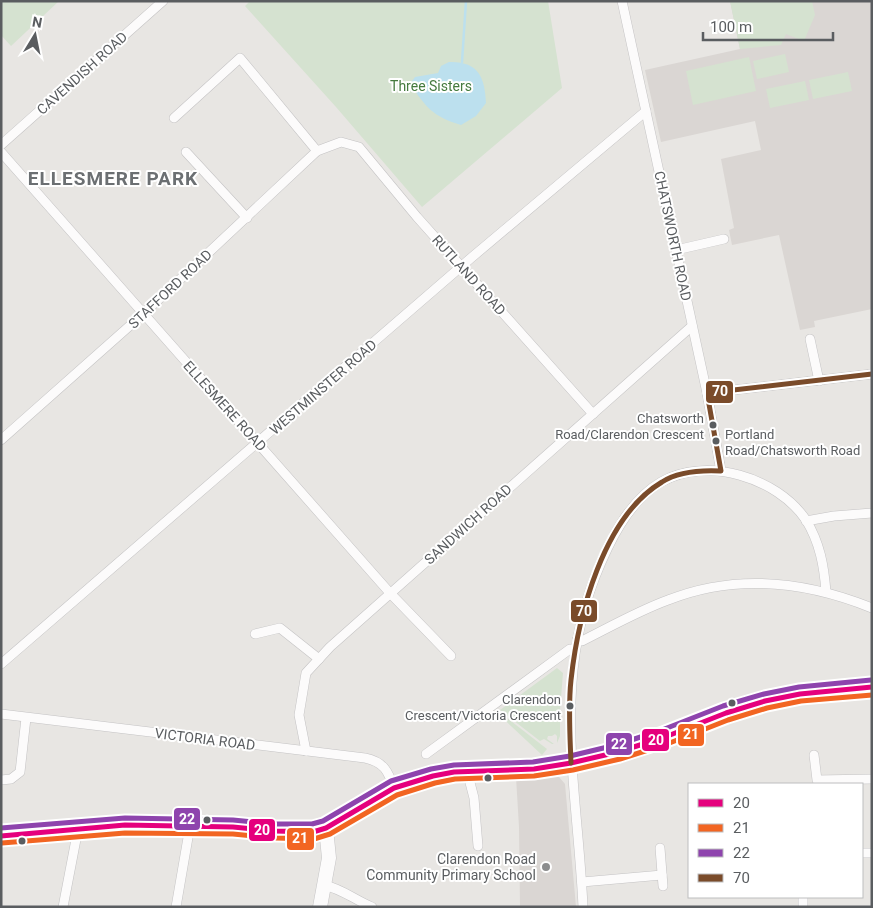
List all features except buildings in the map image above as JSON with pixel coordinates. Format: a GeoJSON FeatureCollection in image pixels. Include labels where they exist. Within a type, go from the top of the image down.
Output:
{"type":"FeatureCollection","features":[{"type":"Feature","properties":{"kind":"main road"},"geometry":{"type":"LineString","coordinates":[[1,836],[125,825],[233,827],[313,832],[326,828],[394,788],[432,776],[467,771],[534,769],[571,763],[618,752],[765,701],[800,694],[872,687]]}},
{"type":"Feature","properties":{"kind":"main road"},"geometry":{"type":"LineString","coordinates":[[320,907],[329,858],[326,828]]}},
{"type":"Feature","properties":{"kind":"street","name":"CAVENDISH ROAD"},"geometry":{"type":"LineString","coordinates":[[1,145],[163,1]]}},
{"type":"Feature","properties":{"kind":"street","name":"CHATSWORTH ROAD"},"geometry":{"type":"LineString","coordinates":[[622,1],[708,393],[721,471]]}},
{"type":"Feature","properties":{"kind":"street"},"geometry":{"type":"LineString","coordinates":[[174,118],[240,58],[317,151]]}},
{"type":"Feature","properties":{"kind":"street","name":"WESTMINSTER ROAD"},"geometry":{"type":"LineString","coordinates":[[1,664],[258,444],[461,266],[646,111]]}},
{"type":"Feature","properties":{"kind":"street","name":"RUTLAND ROAD"},"geometry":{"type":"LineString","coordinates":[[341,142],[359,147],[417,217],[593,414]]}},
{"type":"Feature","properties":{"kind":"street","name":"STAFFORD ROAD"},"geometry":{"type":"LineString","coordinates":[[1,440],[143,314],[317,151],[341,142]]}},
{"type":"Feature","properties":{"kind":"street","name":"ELLESMERE ROAD"},"geometry":{"type":"LineString","coordinates":[[1,152],[390,594],[451,656]]}},
{"type":"Feature","properties":{"kind":"street"},"geometry":{"type":"LineString","coordinates":[[186,152],[247,218]]}},
{"type":"Feature","properties":{"kind":"street"},"geometry":{"type":"LineString","coordinates":[[676,250],[724,239]]}},
{"type":"Feature","properties":{"kind":"street","name":"SANDWICH ROAD"},"geometry":{"type":"LineString","coordinates":[[306,751],[299,715],[306,673],[330,647],[692,326]]}},
{"type":"Feature","properties":{"kind":"street"},"geometry":{"type":"LineString","coordinates":[[810,339],[819,381]]}},
{"type":"Feature","properties":{"kind":"street"},"geometry":{"type":"LineString","coordinates":[[708,393],[872,374]]}},
{"type":"Feature","properties":{"kind":"street"},"geometry":{"type":"LineString","coordinates":[[583,907],[571,763],[570,708],[576,645],[590,592],[601,561],[633,507],[661,482],[672,477],[695,472],[721,471],[752,479],[763,484],[791,504],[806,521],[820,549],[826,592]]}},
{"type":"Feature","properties":{"kind":"street"},"geometry":{"type":"LineString","coordinates":[[806,521],[872,512]]}},
{"type":"Feature","properties":{"kind":"street"},"geometry":{"type":"LineString","coordinates":[[426,754],[582,641],[669,599],[713,587],[746,582],[807,588],[826,592],[872,608]]}},
{"type":"Feature","properties":{"kind":"street"},"geometry":{"type":"LineString","coordinates":[[255,634],[280,628],[320,659]]}},
{"type":"Feature","properties":{"kind":"street","name":"VICTORIA ROAD"},"geometry":{"type":"LineString","coordinates":[[1,714],[365,758],[378,762],[386,769],[394,788]]}},
{"type":"Feature","properties":{"kind":"street"},"geometry":{"type":"LineString","coordinates":[[1,780],[11,779],[20,772],[26,718]]}},
{"type":"Feature","properties":{"kind":"street"},"geometry":{"type":"LineString","coordinates":[[814,755],[817,780],[872,779]]}},
{"type":"Feature","properties":{"kind":"street"},"geometry":{"type":"LineString","coordinates":[[467,771],[474,798],[478,846]]}},
{"type":"Feature","properties":{"kind":"street"},"geometry":{"type":"LineString","coordinates":[[176,907],[190,826]]}},
{"type":"Feature","properties":{"kind":"street"},"geometry":{"type":"LineString","coordinates":[[63,907],[78,829]]}},
{"type":"Feature","properties":{"kind":"street"},"geometry":{"type":"LineString","coordinates":[[660,848],[663,886]]}},
{"type":"Feature","properties":{"kind":"street"},"geometry":{"type":"LineString","coordinates":[[582,882],[662,875]]}},
{"type":"Feature","properties":{"kind":"street"},"geometry":{"type":"LineString","coordinates":[[324,885],[337,888],[372,907]]}},
{"type":"Feature","properties":{"kind":"shaded area"},"geometry":{"type":"Polygon","coordinates":[[[730,1],[872,1],[872,309],[814,321],[815,327],[800,330],[779,235],[732,245],[729,230],[734,228],[721,159],[761,150],[755,121],[661,142],[645,70],[740,49],[730,1]]]}},
{"type":"Feature","properties":{"kind":"shaded area","name":"Clarendon Road Community Primary School"},"geometry":{"type":"Polygon","coordinates":[[[552,773],[565,784],[576,907],[520,907],[516,777],[552,773]]]}},
{"type":"Feature","properties":{"kind":"green space"},"geometry":{"type":"Polygon","coordinates":[[[1,1],[59,1],[11,46],[1,35],[1,1]]]}},
{"type":"Feature","properties":{"kind":"green space","name":"Three Sisters"},"geometry":{"type":"Polygon","coordinates":[[[250,1],[548,1],[562,88],[422,207],[336,107],[245,6],[250,1]]]}},
{"type":"Feature","properties":{"kind":"green space"},"geometry":{"type":"Polygon","coordinates":[[[730,1],[812,1],[815,15],[804,41],[786,34],[781,45],[740,49],[730,1]]]}},
{"type":"Feature","properties":{"kind":"green space"},"geometry":{"type":"Polygon","coordinates":[[[785,54],[789,72],[757,79],[753,61],[785,54]]]}},
{"type":"Feature","properties":{"kind":"green space"},"geometry":{"type":"Polygon","coordinates":[[[749,57],[756,91],[693,105],[686,71],[749,57]]]}},
{"type":"Feature","properties":{"kind":"green space"},"geometry":{"type":"Polygon","coordinates":[[[848,72],[852,91],[813,99],[809,80],[848,72]]]}},
{"type":"Feature","properties":{"kind":"green space"},"geometry":{"type":"Polygon","coordinates":[[[805,81],[809,100],[770,108],[766,89],[805,81]]]}},
{"type":"Feature","properties":{"kind":"green space"},"geometry":{"type":"Polygon","coordinates":[[[557,668],[563,673],[560,736],[557,743],[557,736],[555,734],[548,736],[547,739],[554,744],[552,744],[544,739],[540,741],[500,710],[557,668]]]}},
{"type":"Feature","properties":{"kind":"green space"},"geometry":{"type":"Polygon","coordinates":[[[498,711],[547,749],[542,755],[496,712],[498,711]]]}},
{"type":"Feature","properties":{"kind":"water"},"geometry":{"type":"Polygon","coordinates":[[[449,62],[467,64],[478,72],[484,85],[486,103],[476,116],[461,125],[443,118],[431,110],[410,84],[415,77],[438,73],[441,66],[449,62]]]}},
{"type":"Feature","properties":{"kind":"waterway"},"geometry":{"type":"LineString","coordinates":[[462,62],[466,1]]}},
{"type":"Feature","properties":{"kind":"transit line","name":"70"},"geometry":{"type":"LineString","coordinates":[[571,763],[569,711],[574,655],[587,598],[597,570],[609,543],[624,519],[641,498],[662,482],[683,473],[721,471],[707,393],[872,374]]}},
{"type":"Feature","properties":{"kind":"transit line","name":"22"},"geometry":{"type":"LineString","coordinates":[[1,828],[125,818],[312,824],[323,821],[391,781],[431,769],[454,765],[533,762],[570,756],[616,745],[662,730],[723,706],[764,694],[799,687],[871,680]]}},
{"type":"Feature","properties":{"kind":"transit line","name":"20"},"geometry":{"type":"LineString","coordinates":[[1,836],[125,825],[233,827],[313,832],[326,828],[394,788],[433,776],[454,772],[534,769],[571,763],[618,752],[665,737],[726,713],[765,701],[800,694],[872,687]]}},
{"type":"Feature","properties":{"kind":"transit line","name":"21"},"geometry":{"type":"LineString","coordinates":[[2,843],[125,833],[233,834],[314,839],[330,834],[397,795],[435,783],[455,779],[534,776],[573,770],[620,759],[667,744],[728,720],[767,708],[801,701],[872,695]]}},
{"type":"Feature","properties":{"kind":"place","name":"Chatsworth Road/Clarendon Crescent"},"geometry":{"type":"Point","coordinates":[713,425]}},
{"type":"Feature","properties":{"kind":"place","name":"Portland Road/Chatsworth Road"},"geometry":{"type":"Point","coordinates":[716,441]}},
{"type":"Feature","properties":{"kind":"place","name":"Clarendon Crescent/Victoria Crescent"},"geometry":{"type":"Point","coordinates":[570,706]}},
{"type":"Feature","properties":{"kind":"place","name":"Clarendon Road Community Primary School"},"geometry":{"type":"Point","coordinates":[546,867]}},
{"type":"Feature","properties":{"kind":"district","name":"ELLESMERE PARK"},"geometry":{"type":"Point","coordinates":[113,178]}}]}
